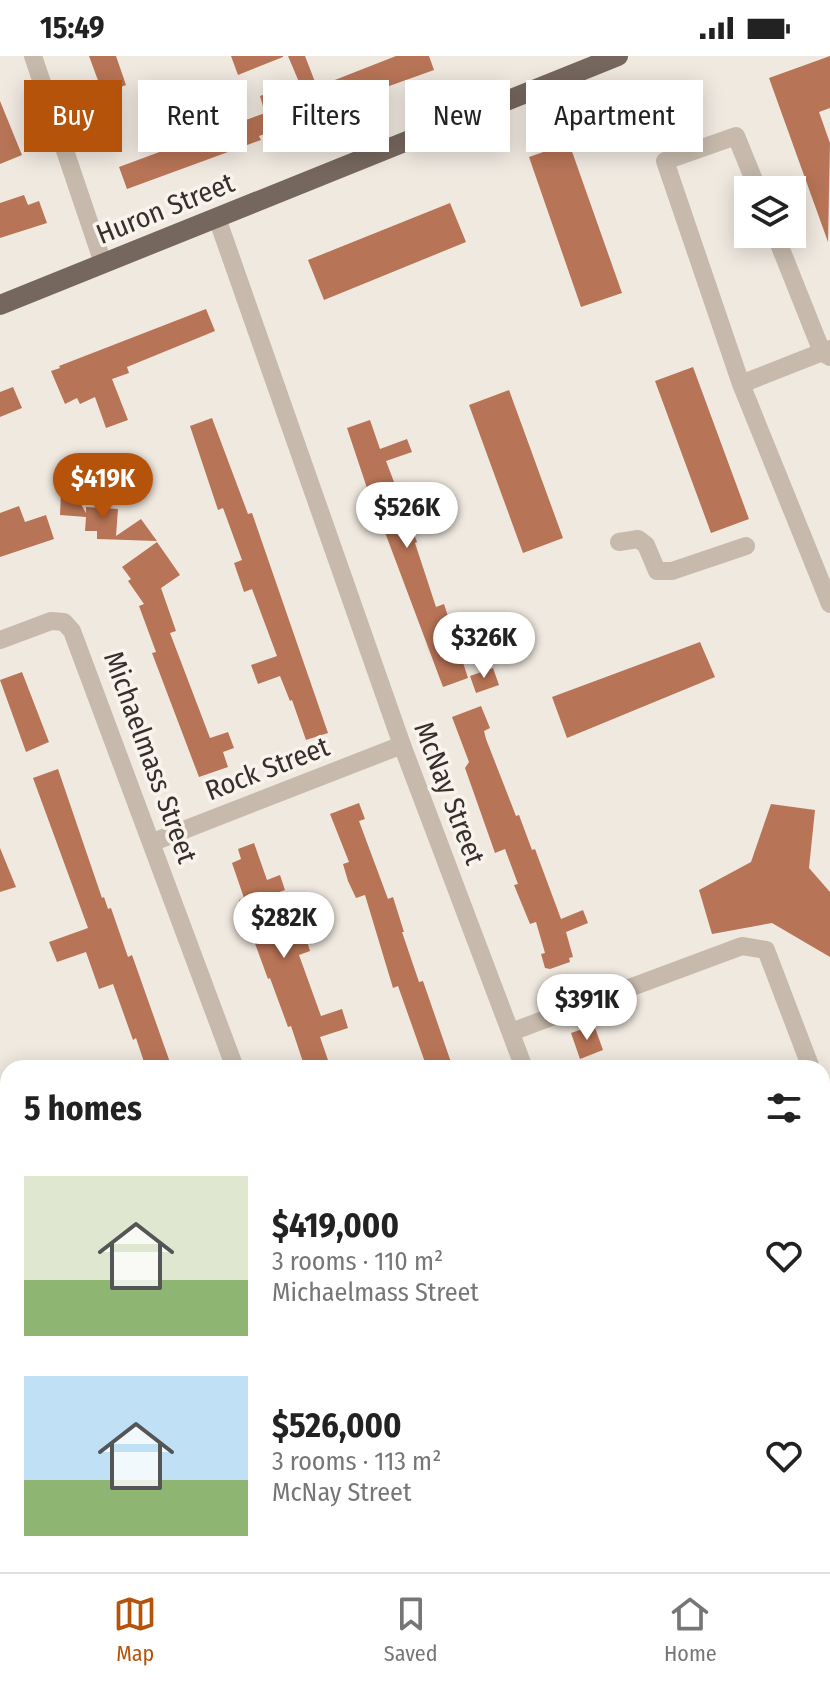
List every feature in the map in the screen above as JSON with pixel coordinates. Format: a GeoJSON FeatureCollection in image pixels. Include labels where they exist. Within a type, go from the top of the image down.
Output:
{"type":"FeatureCollection","features":[{"type":"Feature","properties":{"kind":"main road","name":"Huron Street"},"geometry":{"type":"LineString","coordinates":[[0,305],[618,56]]}},
{"type":"Feature","properties":{"kind":"street"},"geometry":{"type":"LineString","coordinates":[[33,56],[103,263]]}},
{"type":"Feature","properties":{"kind":"street"},"geometry":{"type":"LineString","coordinates":[[752,176],[736,136],[665,161],[741,384],[830,604]]}},
{"type":"Feature","properties":{"kind":"street","name":"McNay Street"},"geometry":{"type":"LineString","coordinates":[[217,218],[402,745],[521,1060]]}},
{"type":"Feature","properties":{"kind":"street"},"geometry":{"type":"LineString","coordinates":[[741,384],[827,352],[781,248]]}},
{"type":"Feature","properties":{"kind":"street"},"geometry":{"type":"LineString","coordinates":[[619,542],[638,539],[646,545],[657,571],[672,571],[746,546]]}},
{"type":"Feature","properties":{"kind":"street","name":"Michaelmass Street"},"geometry":{"type":"LineString","coordinates":[[0,640],[51,621],[64,622],[72,631],[232,1060]]}},
{"type":"Feature","properties":{"kind":"street","name":"Rock Street"},"geometry":{"type":"LineString","coordinates":[[153,842],[402,745]]}},
{"type":"Feature","properties":{"kind":"street"},"geometry":{"type":"LineString","coordinates":[[511,1032],[742,946],[766,950],[808,1060]]}},
{"type":"Feature","properties":{"kind":"building"},"geometry":{"type":"Polygon","coordinates":[[[89,56],[116,56],[126,85],[122,87],[122,80],[98,80],[89,56]]]}},
{"type":"Feature","properties":{"kind":"building"},"geometry":{"type":"Polygon","coordinates":[[[231,56],[283,56],[283,57],[238,75],[231,56]]]}},
{"type":"Feature","properties":{"kind":"building"},"geometry":{"type":"Polygon","coordinates":[[[288,56],[305,56],[314,80],[298,80],[288,56]]]}},
{"type":"Feature","properties":{"kind":"building"},"geometry":{"type":"Polygon","coordinates":[[[396,56],[429,56],[434,70],[389,86],[389,80],[335,80],[396,56]]]}},
{"type":"Feature","properties":{"kind":"building"},"geometry":{"type":"Polygon","coordinates":[[[830,56],[830,108],[819,112],[830,143],[828,242],[806,176],[769,78],[830,56]]]}},
{"type":"Feature","properties":{"kind":"building"},"geometry":{"type":"Polygon","coordinates":[[[0,101],[22,155],[0,164],[0,101]]]}},
{"type":"Feature","properties":{"kind":"building"},"geometry":{"type":"Polygon","coordinates":[[[263,114],[261,140],[247,145],[247,120],[263,114]]]}},
{"type":"Feature","properties":{"kind":"building"},"geometry":{"type":"Polygon","coordinates":[[[160,152],[228,152],[127,189],[119,167],[160,152]]]}},
{"type":"Feature","properties":{"kind":"building"},"geometry":{"type":"Polygon","coordinates":[[[543,152],[572,152],[622,293],[581,307],[529,157],[543,152]]]}},
{"type":"Feature","properties":{"kind":"building"},"geometry":{"type":"Polygon","coordinates":[[[24,195],[28,205],[39,201],[47,223],[0,238],[0,203],[24,195]]]}},
{"type":"Feature","properties":{"kind":"building"},"geometry":{"type":"Polygon","coordinates":[[[450,203],[466,242],[324,300],[308,260],[450,203]]]}},
{"type":"Feature","properties":{"kind":"building"},"geometry":{"type":"Polygon","coordinates":[[[206,309],[215,331],[127,367],[129,373],[112,379],[128,420],[106,428],[95,397],[80,404],[77,398],[65,404],[51,371],[206,309]]]}},
{"type":"Feature","properties":{"kind":"building"},"geometry":{"type":"Polygon","coordinates":[[[693,367],[749,519],[711,533],[655,381],[693,367]]]}},
{"type":"Feature","properties":{"kind":"building"},"geometry":{"type":"Polygon","coordinates":[[[13,387],[22,408],[0,417],[0,392],[13,387]]]}},
{"type":"Feature","properties":{"kind":"building"},"geometry":{"type":"Polygon","coordinates":[[[509,390],[563,538],[523,553],[469,405],[509,390]]]}},
{"type":"Feature","properties":{"kind":"building"},"geometry":{"type":"Polygon","coordinates":[[[212,418],[248,514],[252,513],[328,733],[306,740],[280,676],[258,684],[251,665],[277,656],[252,589],[244,592],[234,563],[242,560],[223,508],[218,510],[190,426],[212,418]]]}},
{"type":"Feature","properties":{"kind":"building"},"geometry":{"type":"Polygon","coordinates":[[[370,420],[380,449],[407,439],[412,452],[386,461],[417,542],[436,607],[444,604],[468,678],[443,687],[372,503],[347,428],[370,420]]]}},
{"type":"Feature","properties":{"kind":"building"},"geometry":{"type":"Polygon","coordinates":[[[61,491],[74,492],[86,513],[86,507],[118,509],[116,536],[141,519],[157,541],[97,539],[97,531],[85,531],[86,517],[60,515],[61,491]]]}},
{"type":"Feature","properties":{"kind":"building"},"geometry":{"type":"Polygon","coordinates":[[[19,506],[25,522],[46,515],[54,539],[0,557],[0,513],[19,506]]]}},
{"type":"Feature","properties":{"kind":"building"},"geometry":{"type":"Polygon","coordinates":[[[157,542],[180,575],[161,588],[176,631],[170,633],[210,738],[228,732],[234,748],[223,752],[228,767],[199,777],[152,653],[156,652],[139,606],[144,604],[122,567],[157,542]]]}},
{"type":"Feature","properties":{"kind":"building"},"geometry":{"type":"Polygon","coordinates":[[[700,642],[715,677],[567,738],[552,697],[700,642]]]}},
{"type":"Feature","properties":{"kind":"building"},"geometry":{"type":"Polygon","coordinates":[[[493,668],[499,685],[476,693],[470,676],[493,668]]]}},
{"type":"Feature","properties":{"kind":"building"},"geometry":{"type":"Polygon","coordinates":[[[22,672],[49,742],[26,752],[0,680],[22,672]]]}},
{"type":"Feature","properties":{"kind":"building"},"geometry":{"type":"Polygon","coordinates":[[[481,706],[490,728],[484,731],[486,739],[516,816],[519,815],[532,850],[535,849],[561,919],[583,910],[588,923],[566,932],[573,957],[569,958],[570,962],[550,969],[545,968],[541,954],[545,953],[536,922],[530,924],[514,885],[518,884],[505,849],[495,853],[465,768],[469,762],[452,717],[481,706]]]}},
{"type":"Feature","properties":{"kind":"building"},"geometry":{"type":"Polygon","coordinates":[[[58,769],[102,898],[108,909],[111,908],[128,957],[132,955],[169,1060],[143,1060],[113,984],[99,989],[86,952],[57,962],[49,942],[88,928],[33,778],[58,769]]]}},
{"type":"Feature","properties":{"kind":"building"},"geometry":{"type":"Polygon","coordinates":[[[359,803],[365,819],[359,821],[388,899],[393,897],[419,982],[423,981],[450,1060],[424,1060],[398,986],[393,988],[365,895],[356,898],[348,881],[343,864],[349,862],[330,814],[359,803]]]}},
{"type":"Feature","properties":{"kind":"building"},"geometry":{"type":"Polygon","coordinates":[[[771,804],[815,810],[809,868],[830,892],[830,957],[772,923],[712,934],[699,890],[751,862],[771,804]]]}},
{"type":"Feature","properties":{"kind":"building"},"geometry":{"type":"Polygon","coordinates":[[[254,843],[267,880],[280,875],[285,890],[271,895],[286,939],[305,935],[310,951],[299,955],[321,1016],[342,1009],[348,1028],[320,1037],[328,1060],[302,1060],[291,1026],[288,1027],[239,900],[244,898],[232,863],[241,859],[238,849],[254,843]]]}},
{"type":"Feature","properties":{"kind":"building"},"geometry":{"type":"Polygon","coordinates":[[[0,848],[16,887],[0,892],[0,848]]]}},
{"type":"Feature","properties":{"kind":"building"},"geometry":{"type":"Polygon","coordinates":[[[594,1025],[603,1050],[580,1059],[571,1033],[594,1025]]]}}]}
